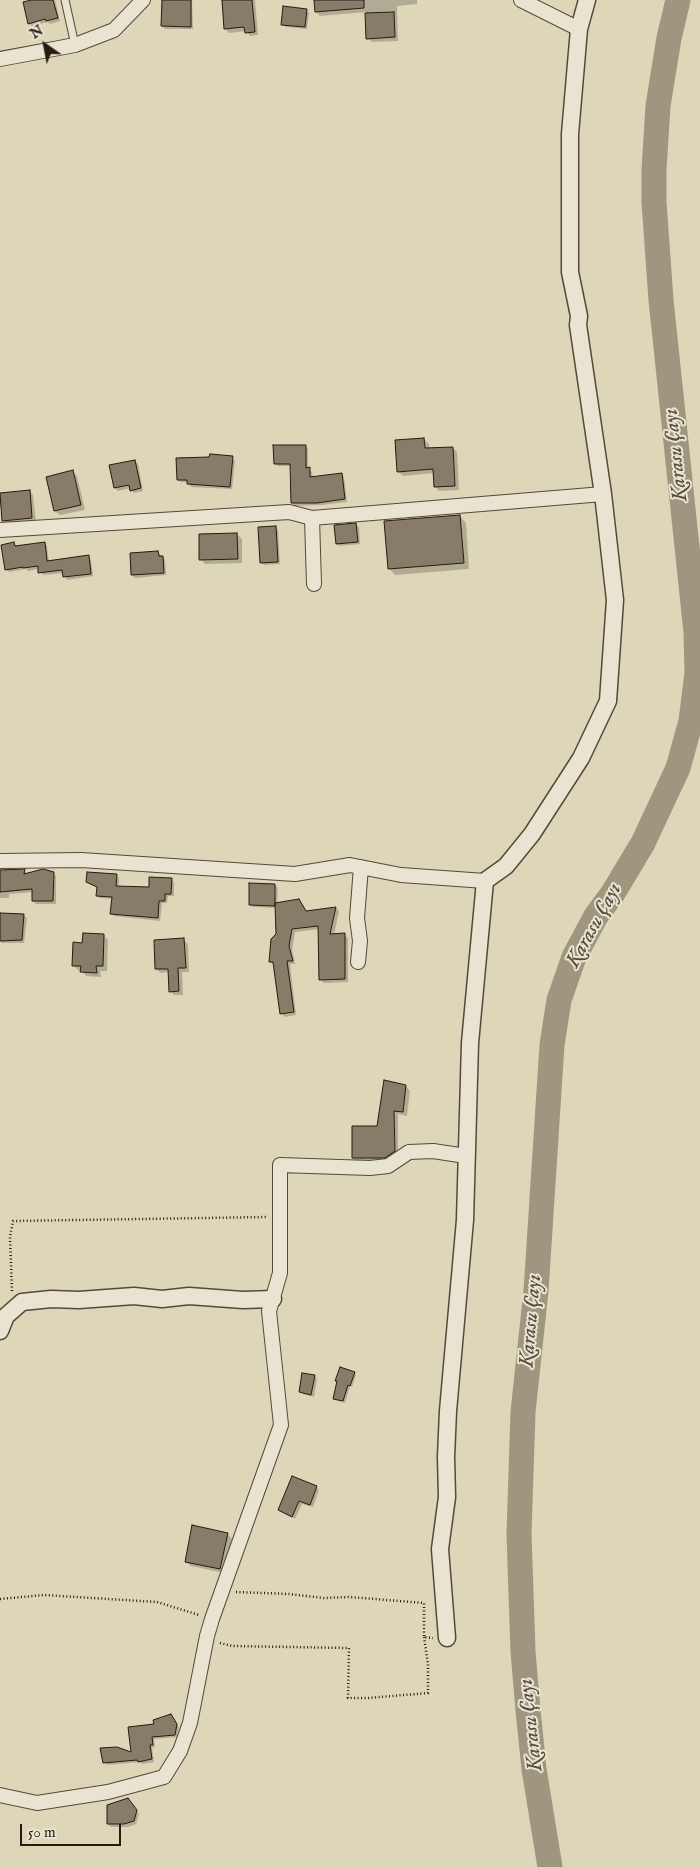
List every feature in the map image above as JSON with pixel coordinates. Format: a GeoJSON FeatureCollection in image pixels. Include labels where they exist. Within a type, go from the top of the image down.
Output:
{"type":"FeatureCollection","features":[{"type":"Feature","properties":{"kind":"street"},"geometry":{"type":"LineString","coordinates":[[0,59],[75,45],[114,30],[143,0]]}},
{"type":"Feature","properties":{"kind":"street"},"geometry":{"type":"LineString","coordinates":[[521,0],[580,28]]}},
{"type":"Feature","properties":{"kind":"street"},"geometry":{"type":"LineString","coordinates":[[0,860],[81,860],[295,874],[350,865],[400,874],[485,881],[506,866],[532,834],[581,758],[608,701],[615,600],[603,494],[578,325],[579,316],[570,272],[570,134],[580,28],[587,0]]}},
{"type":"Feature","properties":{"kind":"street"},"geometry":{"type":"LineString","coordinates":[[0,530],[289,512],[312,518],[603,494]]}},
{"type":"Feature","properties":{"kind":"street"},"geometry":{"type":"LineString","coordinates":[[312,518],[314,584]]}},
{"type":"Feature","properties":{"kind":"street"},"geometry":{"type":"LineString","coordinates":[[358,962],[360,941],[357,918],[361,867]]}},
{"type":"Feature","properties":{"kind":"street"},"geometry":{"type":"LineString","coordinates":[[447,1638],[440,1550],[447,1497],[448,1411],[465,1220],[470,1043],[485,881]]}},
{"type":"Feature","properties":{"kind":"street"},"geometry":{"type":"LineString","coordinates":[[0,1795],[37,1802],[108,1792],[164,1777],[180,1751],[190,1722],[206,1639],[212,1619],[281,1425],[269,1311],[280,1273],[280,1165],[370,1168],[388,1166],[405,1147],[466,1156]]}},
{"type":"Feature","properties":{"kind":"street"},"geometry":{"type":"LineString","coordinates":[[0,1331],[6,1316],[22,1302],[134,1296],[162,1299],[189,1296],[242,1300],[272,1299]]}},
{"type":"Feature","properties":{"kind":"lane"},"geometry":{"type":"LineString","coordinates":[[65,0],[75,45]]}},
{"type":"Feature","properties":{"kind":"path"},"geometry":{"type":"LineString","coordinates":[[14,1310],[10,1237],[13,1221],[280,1216]]}},
{"type":"Feature","properties":{"kind":"path"},"geometry":{"type":"LineString","coordinates":[[206,1639],[232,1646],[349,1648],[348,1698],[428,1693],[428,1664],[424,1637],[424,1603],[350,1597],[324,1598],[289,1594],[222,1591]]}},
{"type":"Feature","properties":{"kind":"path"},"geometry":{"type":"LineString","coordinates":[[0,1598],[44,1596],[157,1602],[212,1619]]}},
{"type":"Feature","properties":{"kind":"path"},"geometry":{"type":"LineString","coordinates":[[424,1637],[447,1638]]}},
{"type":"Feature","properties":{"kind":"building"},"geometry":{"type":"Polygon","coordinates":[[[53,0],[58,18],[46,21],[45,19],[28,24],[23,2],[53,0]]]}},
{"type":"Feature","properties":{"kind":"building"},"geometry":{"type":"Polygon","coordinates":[[[162,0],[191,0],[191,27],[161,26],[162,0]]]}},
{"type":"Feature","properties":{"kind":"building"},"geometry":{"type":"Polygon","coordinates":[[[222,0],[252,0],[255,32],[245,33],[244,27],[224,29],[222,0]]]}},
{"type":"Feature","properties":{"kind":"building"},"geometry":{"type":"Polygon","coordinates":[[[314,0],[364,0],[364,8],[315,12],[314,0]]]}},
{"type":"Feature","properties":{"kind":"building"},"geometry":{"type":"Polygon","coordinates":[[[283,6],[307,9],[305,27],[281,25],[283,6]]]}},
{"type":"Feature","properties":{"kind":"building"},"geometry":{"type":"Polygon","coordinates":[[[394,12],[395,37],[366,39],[365,13],[394,12]]]}},
{"type":"Feature","properties":{"kind":"building"},"geometry":{"type":"Polygon","coordinates":[[[424,438],[425,448],[453,447],[455,486],[434,487],[433,469],[397,472],[395,440],[424,438]]]}},
{"type":"Feature","properties":{"kind":"building"},"geometry":{"type":"Polygon","coordinates":[[[273,445],[306,445],[306,468],[310,467],[310,477],[342,473],[345,499],[317,503],[291,503],[290,464],[274,464],[273,445]]]}},
{"type":"Feature","properties":{"kind":"building"},"geometry":{"type":"Polygon","coordinates":[[[210,454],[233,456],[230,487],[187,484],[187,480],[177,480],[176,458],[209,457],[210,454]]]}},
{"type":"Feature","properties":{"kind":"building"},"geometry":{"type":"Polygon","coordinates":[[[135,460],[141,488],[130,491],[129,485],[114,488],[109,465],[135,460]]]}},
{"type":"Feature","properties":{"kind":"building"},"geometry":{"type":"Polygon","coordinates":[[[73,470],[81,505],[54,511],[46,477],[73,470]]]}},
{"type":"Feature","properties":{"kind":"building"},"geometry":{"type":"Polygon","coordinates":[[[30,490],[32,518],[2,521],[0,493],[30,490]]]}},
{"type":"Feature","properties":{"kind":"building"},"geometry":{"type":"Polygon","coordinates":[[[460,515],[464,563],[388,569],[384,521],[460,515]]]}},
{"type":"Feature","properties":{"kind":"building"},"geometry":{"type":"Polygon","coordinates":[[[356,523],[358,542],[336,544],[334,525],[356,523]]]}},
{"type":"Feature","properties":{"kind":"building"},"geometry":{"type":"Polygon","coordinates":[[[276,526],[278,562],[260,563],[258,527],[276,526]]]}},
{"type":"Feature","properties":{"kind":"building"},"geometry":{"type":"Polygon","coordinates":[[[237,533],[238,559],[199,560],[199,534],[237,533]]]}},
{"type":"Feature","properties":{"kind":"building"},"geometry":{"type":"Polygon","coordinates":[[[14,542],[15,546],[45,542],[47,561],[89,555],[91,574],[63,577],[62,570],[38,573],[38,566],[5,570],[1,545],[14,542]]]}},
{"type":"Feature","properties":{"kind":"building"},"geometry":{"type":"Polygon","coordinates":[[[158,551],[159,556],[163,556],[164,573],[131,575],[130,553],[158,551]]]}},
{"type":"Feature","properties":{"kind":"building"},"geometry":{"type":"Polygon","coordinates":[[[25,869],[24,874],[43,869],[54,872],[53,901],[32,901],[32,889],[0,892],[0,870],[25,869]]]}},
{"type":"Feature","properties":{"kind":"building"},"geometry":{"type":"Polygon","coordinates":[[[87,872],[117,874],[116,886],[149,887],[149,877],[172,878],[171,894],[165,894],[165,901],[159,901],[158,918],[110,914],[112,897],[96,896],[97,887],[86,882],[87,872]]]}},
{"type":"Feature","properties":{"kind":"building"},"geometry":{"type":"Polygon","coordinates":[[[249,883],[275,884],[275,906],[249,905],[249,883]]]}},
{"type":"Feature","properties":{"kind":"building"},"geometry":{"type":"Polygon","coordinates":[[[299,899],[306,911],[336,907],[330,934],[345,933],[345,979],[319,980],[318,926],[292,929],[289,946],[293,961],[287,961],[294,1012],[280,1014],[273,962],[269,962],[271,939],[276,934],[275,903],[299,899]]]}},
{"type":"Feature","properties":{"kind":"building"},"geometry":{"type":"Polygon","coordinates":[[[0,913],[24,914],[22,940],[0,941],[0,913]]]}},
{"type":"Feature","properties":{"kind":"building"},"geometry":{"type":"Polygon","coordinates":[[[83,933],[104,934],[103,966],[96,966],[97,973],[80,972],[81,966],[72,966],[73,942],[82,943],[83,933]]]}},
{"type":"Feature","properties":{"kind":"building"},"geometry":{"type":"Polygon","coordinates":[[[184,938],[186,968],[178,968],[179,991],[169,992],[168,969],[155,969],[154,940],[184,938]]]}},
{"type":"Feature","properties":{"kind":"building"},"geometry":{"type":"Polygon","coordinates":[[[384,1080],[406,1085],[403,1112],[394,1111],[395,1151],[385,1158],[352,1158],[352,1126],[377,1126],[384,1080]]]}},
{"type":"Feature","properties":{"kind":"building"},"geometry":{"type":"Polygon","coordinates":[[[340,1367],[355,1372],[343,1401],[333,1399],[337,1381],[335,1381],[340,1367]]]}},
{"type":"Feature","properties":{"kind":"building"},"geometry":{"type":"Polygon","coordinates":[[[302,1373],[315,1375],[311,1395],[299,1392],[302,1373]]]}},
{"type":"Feature","properties":{"kind":"building"},"geometry":{"type":"Polygon","coordinates":[[[292,1476],[317,1486],[310,1505],[299,1501],[292,1517],[278,1510],[292,1476]]]}},
{"type":"Feature","properties":{"kind":"building"},"geometry":{"type":"Polygon","coordinates":[[[192,1525],[228,1533],[220,1569],[185,1562],[192,1525]]]}},
{"type":"Feature","properties":{"kind":"building"},"geometry":{"type":"Polygon","coordinates":[[[171,1714],[177,1724],[175,1735],[152,1737],[153,1745],[150,1745],[152,1759],[138,1762],[137,1760],[103,1763],[100,1748],[117,1747],[131,1752],[128,1727],[154,1724],[153,1720],[171,1714]]]}},
{"type":"Feature","properties":{"kind":"building"},"geometry":{"type":"Polygon","coordinates":[[[128,1798],[137,1810],[134,1821],[124,1824],[107,1824],[107,1805],[128,1798]]]}},
{"type":"Feature","properties":{"kind":"waterway","name":"Karasu Çayı"},"geometry":{"type":"LineString","coordinates":[[550,1867],[534,1769],[528,1710],[523,1652],[519,1533],[523,1412],[536,1291],[552,1045],[559,1000],[574,957],[596,916],[613,893],[643,843],[678,768],[691,721],[697,673],[696,632],[661,300],[654,202],[658,106],[669,38],[678,0]]}}]}
